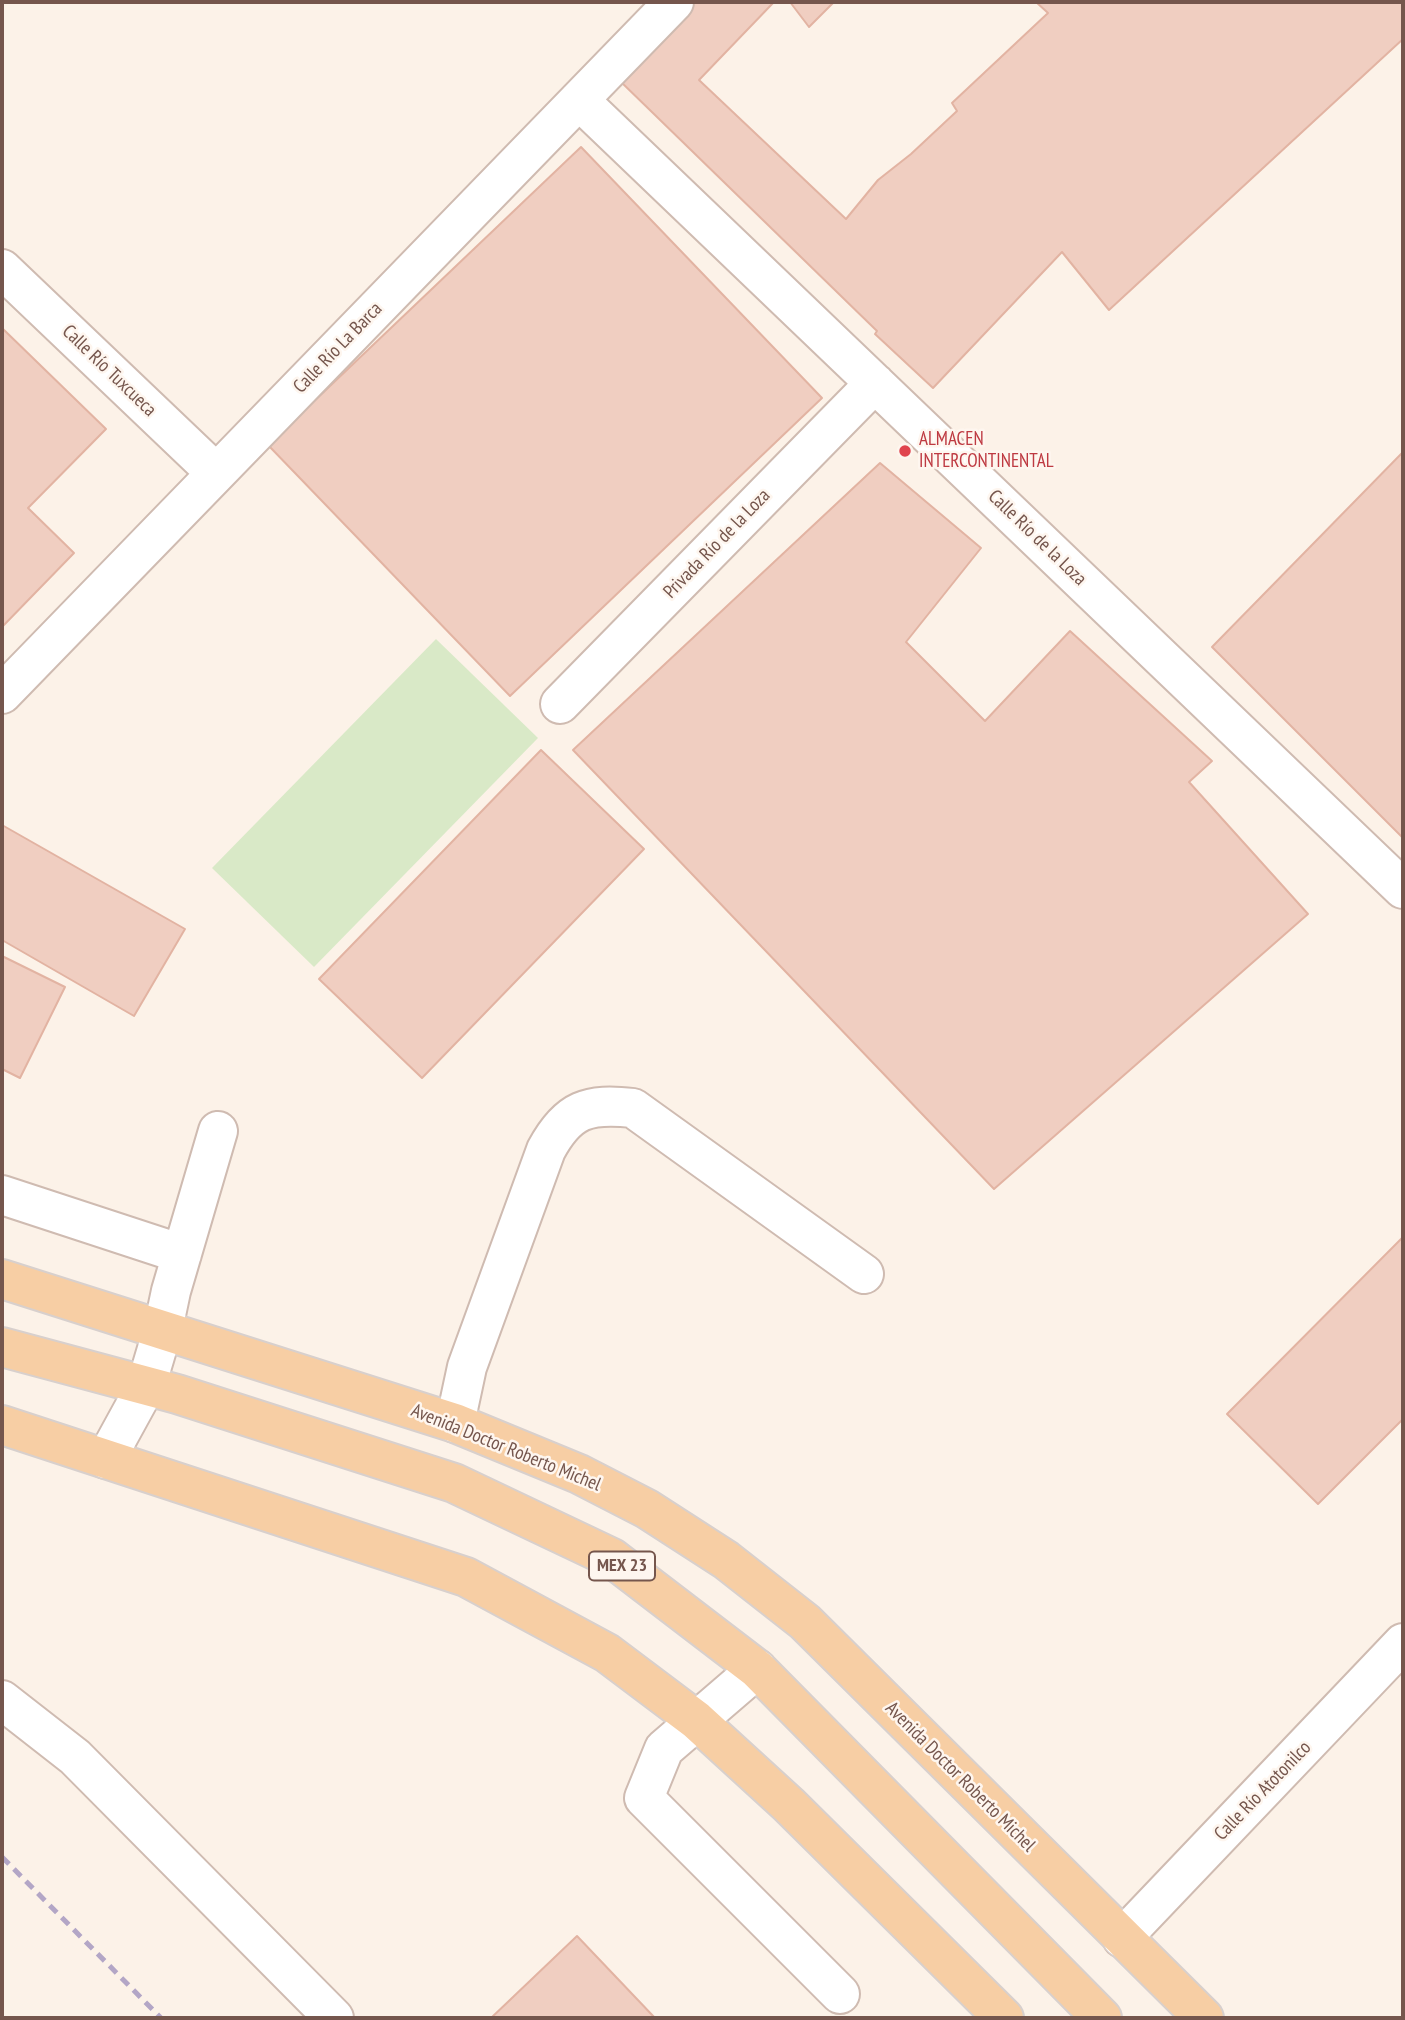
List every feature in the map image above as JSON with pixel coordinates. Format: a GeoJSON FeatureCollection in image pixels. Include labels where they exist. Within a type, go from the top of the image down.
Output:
{"type":"FeatureCollection","features":[{"type":"Feature","properties":{"kind":"main road","name":"Avenida Doctor Roberto Michel"},"geometry":{"type":"LineString","coordinates":[[2,1279],[455,1423],[579,1474],[646,1509],[726,1560],[804,1622],[1204,2018]]}},
{"type":"Feature","properties":{"kind":"main road","name":"MEX 23"},"geometry":{"type":"LineString","coordinates":[[2,1347],[177,1394],[454,1483],[612,1558],[757,1669],[1102,2018]]}},
{"type":"Feature","properties":{"kind":"main road"},"geometry":{"type":"LineString","coordinates":[[2,1425],[466,1577],[607,1653],[696,1720],[789,1805],[1004,2018]]}},
{"type":"Feature","properties":{"kind":"street","name":"Calle Río La Barca"},"geometry":{"type":"LineString","coordinates":[[2,694],[674,2]]}},
{"type":"Feature","properties":{"kind":"street","name":"Calle Río de la Loza"},"geometry":{"type":"LineString","coordinates":[[579,100],[1403,889]]}},
{"type":"Feature","properties":{"kind":"street","name":"Calle Río Tuxcueca"},"geometry":{"type":"LineString","coordinates":[[2,269],[216,473]]}},
{"type":"Feature","properties":{"kind":"street","name":"Privada Río de la Loza"},"geometry":{"type":"LineString","coordinates":[[560,704],[875,383]]}},
{"type":"Feature","properties":{"kind":"street"},"geometry":{"type":"LineString","coordinates":[[455,1423],[467,1367],[546,1150],[556,1131],[577,1112],[608,1105],[633,1108],[864,1274]]}},
{"type":"Feature","properties":{"kind":"street"},"geometry":{"type":"LineString","coordinates":[[106,1459],[146,1386],[181,1254],[218,1131]]}},
{"type":"Feature","properties":{"kind":"street"},"geometry":{"type":"LineString","coordinates":[[2,1195],[181,1254]]}},
{"type":"Feature","properties":{"kind":"street","name":"Calle Río Atotonilco"},"geometry":{"type":"LineString","coordinates":[[1122,1938],[1403,1643]]}},
{"type":"Feature","properties":{"kind":"street"},"geometry":{"type":"LineString","coordinates":[[757,1669],[664,1749],[644,1798],[840,1994]]}},
{"type":"Feature","properties":{"kind":"street"},"geometry":{"type":"LineString","coordinates":[[2,1700],[75,1757],[334,2018]]}},
{"type":"Feature","properties":{"kind":"green space"},"geometry":{"type":"Polygon","coordinates":[[[436,639],[538,738],[314,967],[212,868],[436,639]]]}},
{"type":"Feature","properties":{"kind":"building"},"geometry":{"type":"Polygon","coordinates":[[[694,2],[774,2],[699,80],[846,219],[878,180],[911,154],[957,111],[952,103],[1048,13],[1036,2],[1403,2],[1403,39],[1109,310],[1062,252],[933,388],[619,80],[694,2]]]}},
{"type":"Feature","properties":{"kind":"building"},"geometry":{"type":"Polygon","coordinates":[[[790,2],[834,2],[809,27],[790,2]]]}},
{"type":"Feature","properties":{"kind":"building"},"geometry":{"type":"Polygon","coordinates":[[[581,147],[822,398],[510,696],[268,445],[581,147]]]}},
{"type":"Feature","properties":{"kind":"building"},"geometry":{"type":"Polygon","coordinates":[[[2,328],[106,429],[28,508],[74,553],[2,627],[2,328]]]}},
{"type":"Feature","properties":{"kind":"building"},"geometry":{"type":"Polygon","coordinates":[[[1403,452],[1403,838],[1212,647],[1403,452]]]}},
{"type":"Feature","properties":{"kind":"building"},"geometry":{"type":"Polygon","coordinates":[[[880,463],[981,548],[906,642],[985,721],[1070,631],[1212,761],[1189,782],[1308,914],[994,1189],[573,750],[880,463]]]}},
{"type":"Feature","properties":{"kind":"building"},"geometry":{"type":"Polygon","coordinates":[[[541,750],[644,849],[422,1078],[319,979],[541,750]]]}},
{"type":"Feature","properties":{"kind":"building"},"geometry":{"type":"Polygon","coordinates":[[[2,825],[185,929],[134,1016],[2,940],[2,825]]]}},
{"type":"Feature","properties":{"kind":"building"},"geometry":{"type":"Polygon","coordinates":[[[2,956],[65,987],[20,1078],[2,1069],[2,956]]]}},
{"type":"Feature","properties":{"kind":"building"},"geometry":{"type":"Polygon","coordinates":[[[1403,1237],[1403,1419],[1318,1504],[1227,1414],[1403,1237]]]}},
{"type":"Feature","properties":{"kind":"building"},"geometry":{"type":"Polygon","coordinates":[[[577,1936],[655,2018],[491,2018],[577,1936]]]}},
{"type":"Feature","properties":{"kind":"railway"},"geometry":{"type":"LineString","coordinates":[[2,1857],[161,2018]]}},
{"type":"Feature","properties":{"kind":"place","name":"ALMACEN INTERCONTINENTAL"},"geometry":{"type":"Point","coordinates":[905,451]}}]}
